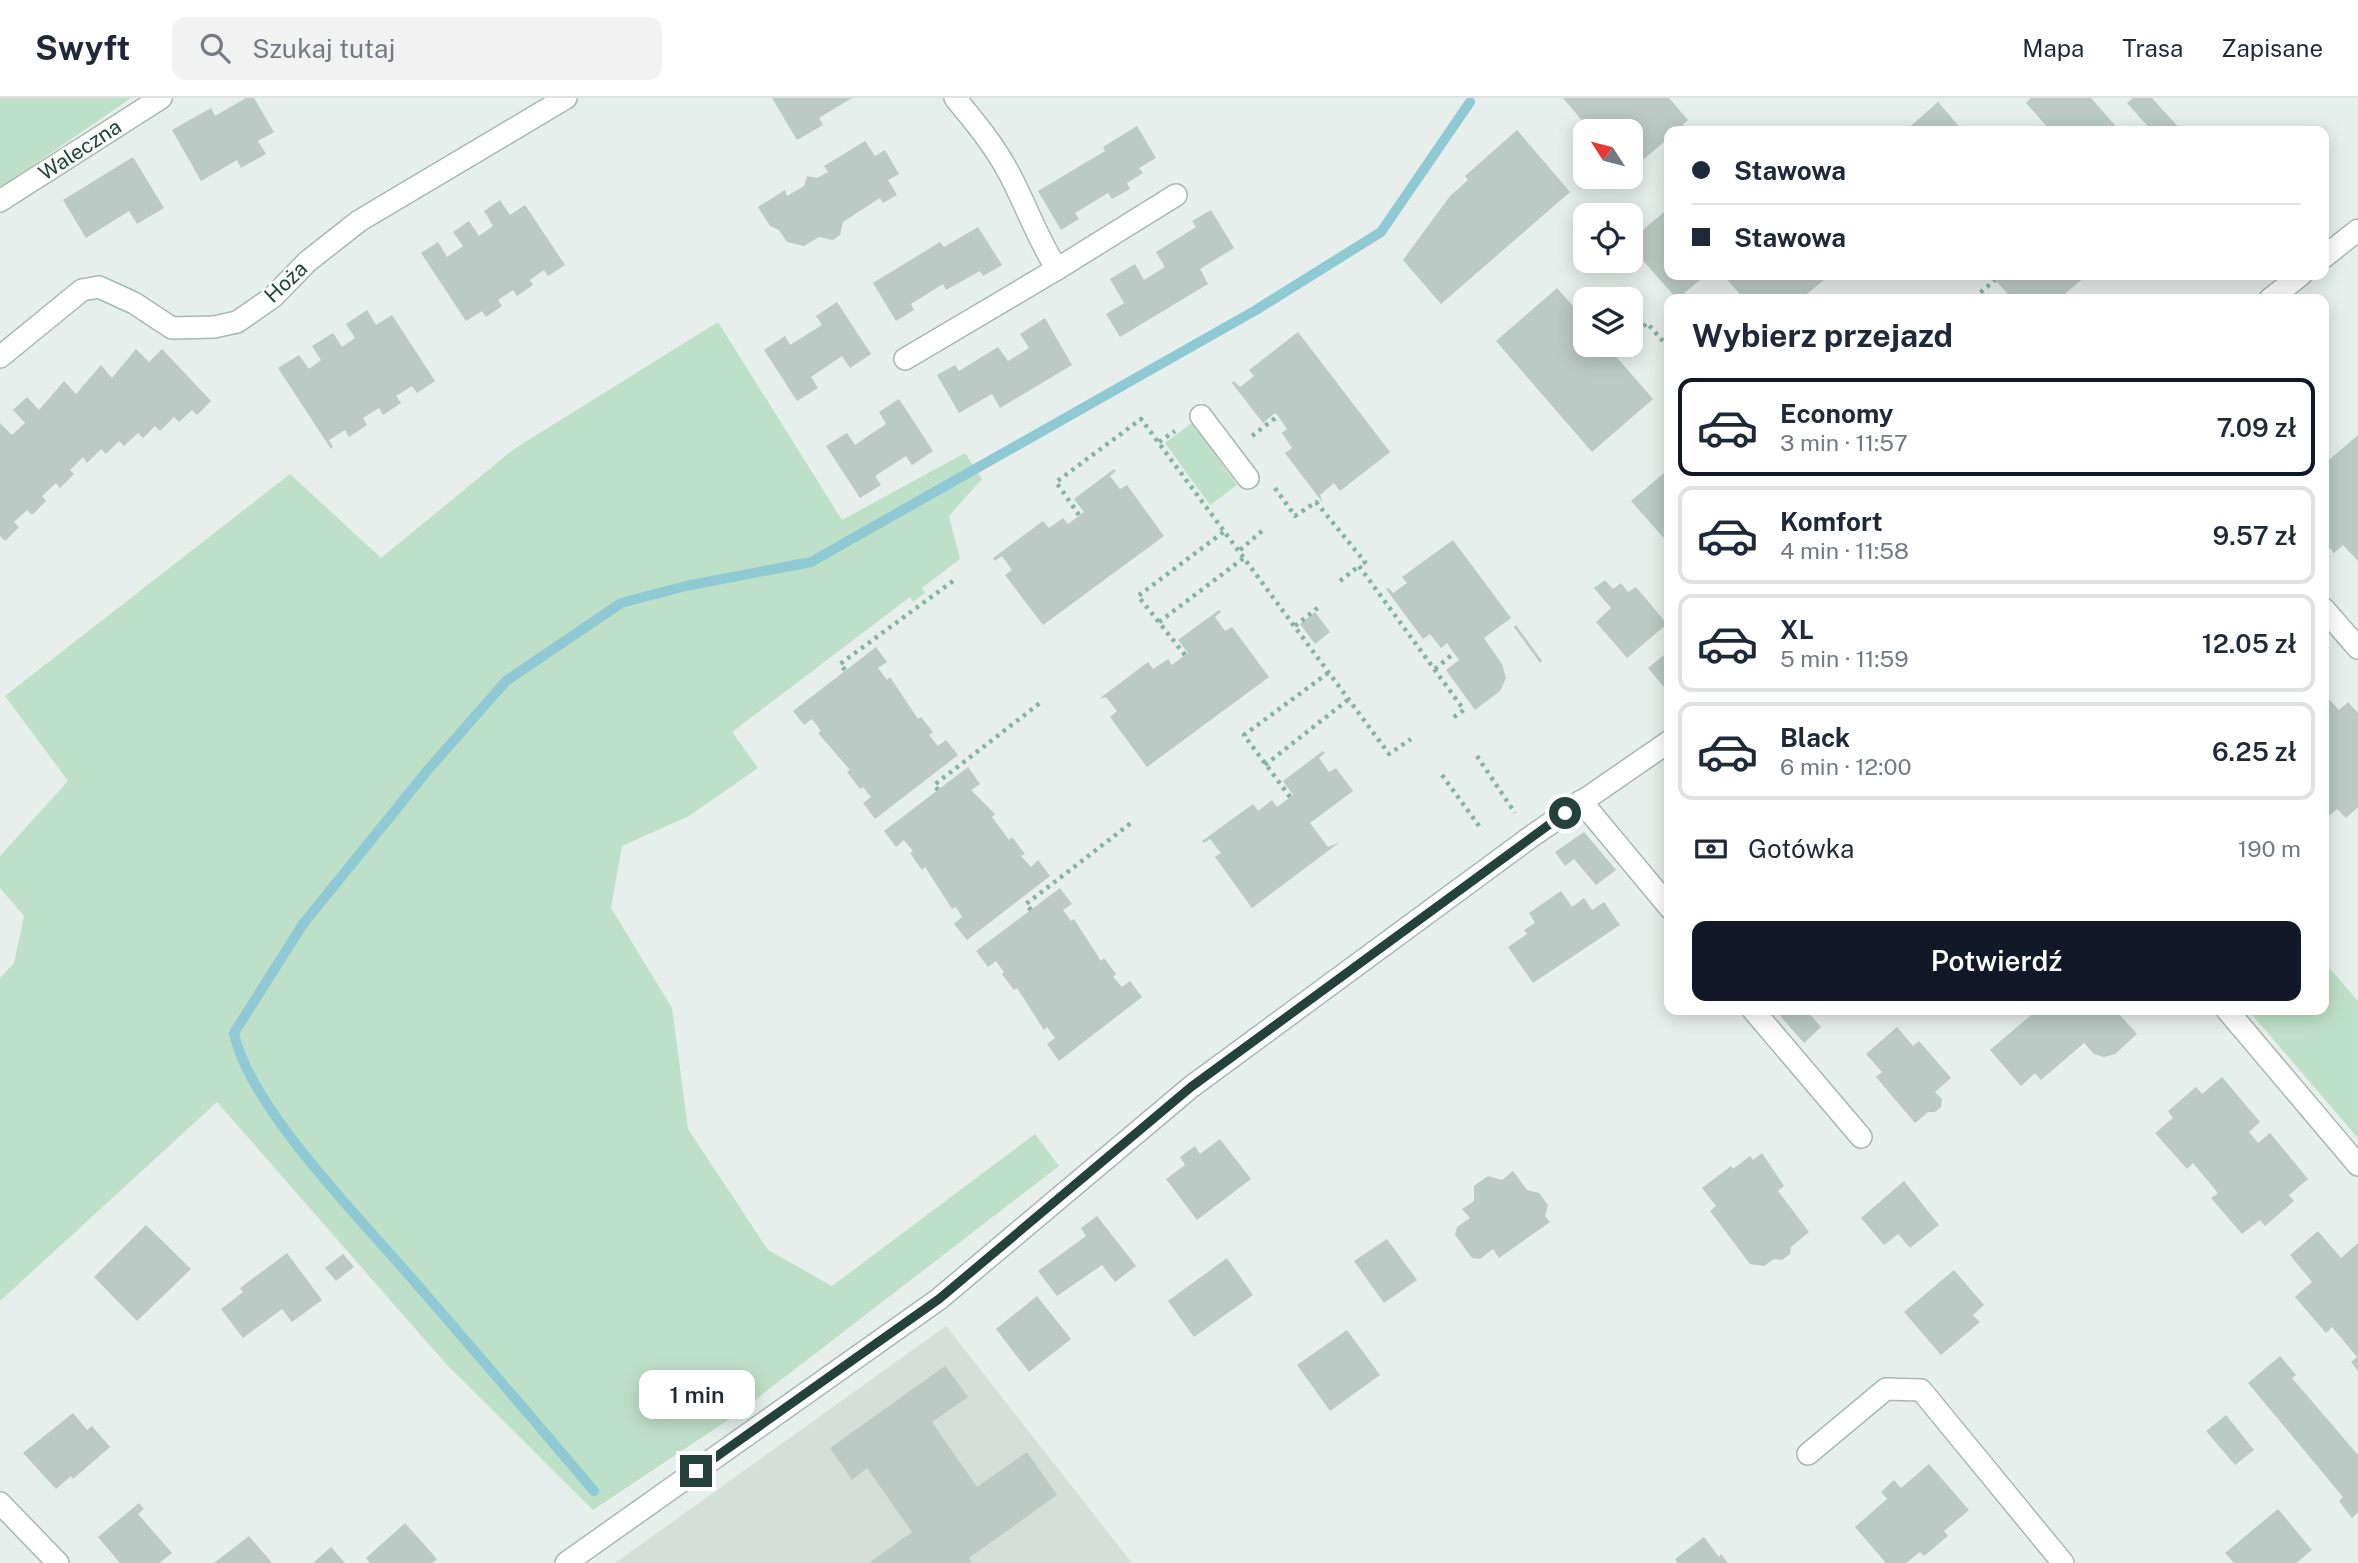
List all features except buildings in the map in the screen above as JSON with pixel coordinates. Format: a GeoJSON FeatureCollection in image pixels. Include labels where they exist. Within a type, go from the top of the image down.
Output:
{"type":"FeatureCollection","features":[{"type":"Feature","properties":{"kind":"street","name":"Waleczna"},"geometry":{"type":"LineString","coordinates":[[0,201],[161,98]]}},
{"type":"Feature","properties":{"kind":"street","name":"Hoża"},"geometry":{"type":"LineString","coordinates":[[0,357],[82,290],[99,287],[134,303],[172,328],[214,327],[237,322],[273,297],[307,262],[359,221],[566,98]]}},
{"type":"Feature","properties":{"kind":"street"},"geometry":{"type":"LineString","coordinates":[[955,98],[992,144],[1010,175],[1040,242],[1057,269]]}},
{"type":"Feature","properties":{"kind":"street"},"geometry":{"type":"LineString","coordinates":[[905,359],[1176,195]]}},
{"type":"Feature","properties":{"kind":"street"},"geometry":{"type":"LineString","coordinates":[[2329,253],[2358,230]]}},
{"type":"Feature","properties":{"kind":"street"},"geometry":{"type":"LineString","coordinates":[[2276,294],[2295,280]]}},
{"type":"Feature","properties":{"kind":"street"},"geometry":{"type":"LineString","coordinates":[[1201,416],[1248,478]]}},
{"type":"Feature","properties":{"kind":"street"},"geometry":{"type":"LineString","coordinates":[[2329,615],[2358,648]]}},
{"type":"Feature","properties":{"kind":"street"},"geometry":{"type":"LineString","coordinates":[[566,1563],[939,1299],[1191,1087],[1581,801],[1664,745]]}},
{"type":"Feature","properties":{"kind":"street"},"geometry":{"type":"LineString","coordinates":[[1581,801],[1664,901]]}},
{"type":"Feature","properties":{"kind":"street"},"geometry":{"type":"LineString","coordinates":[[1757,1015],[1861,1137]]}},
{"type":"Feature","properties":{"kind":"street"},"geometry":{"type":"LineString","coordinates":[[2231,1015],[2358,1165]]}},
{"type":"Feature","properties":{"kind":"street"},"geometry":{"type":"LineString","coordinates":[[1808,1454],[1886,1389],[1921,1390],[2063,1563]]}},
{"type":"Feature","properties":{"kind":"street"},"geometry":{"type":"LineString","coordinates":[[0,1503],[58,1563]]}},
{"type":"Feature","properties":{"kind":"path"},"geometry":{"type":"LineString","coordinates":[[1979,294],[1995,280]]}},
{"type":"Feature","properties":{"kind":"path"},"geometry":{"type":"LineString","coordinates":[[1643,327],[1647,323],[1664,342]]}},
{"type":"Feature","properties":{"kind":"path"},"geometry":{"type":"LineString","coordinates":[[1242,442],[1278,416]]}},
{"type":"Feature","properties":{"kind":"path"},"geometry":{"type":"LineString","coordinates":[[1079,515],[1056,482],[1141,419],[1389,754],[1411,739]]}},
{"type":"Feature","properties":{"kind":"path"},"geometry":{"type":"LineString","coordinates":[[1159,442],[1181,426]]}},
{"type":"Feature","properties":{"kind":"path"},"geometry":{"type":"LineString","coordinates":[[1274,487],[1295,516],[1316,502],[1365,562],[1340,581]]}},
{"type":"Feature","properties":{"kind":"path"},"geometry":{"type":"LineString","coordinates":[[1240,550],[1263,530]]}},
{"type":"Feature","properties":{"kind":"path"},"geometry":{"type":"LineString","coordinates":[[1185,655],[1139,596],[1225,531]]}},
{"type":"Feature","properties":{"kind":"path"},"geometry":{"type":"LineString","coordinates":[[1159,622],[1245,557]]}},
{"type":"Feature","properties":{"kind":"path"},"geometry":{"type":"LineString","coordinates":[[1359,566],[1464,710],[1451,719]]}},
{"type":"Feature","properties":{"kind":"path"},"geometry":{"type":"LineString","coordinates":[[845,670],[840,664],[953,581]]}},
{"type":"Feature","properties":{"kind":"path"},"geometry":{"type":"LineString","coordinates":[[1295,626],[1321,606]]}},
{"type":"Feature","properties":{"kind":"path"},"geometry":{"type":"LineString","coordinates":[[1434,669],[1454,653]]}},
{"type":"Feature","properties":{"kind":"path"},"geometry":{"type":"LineString","coordinates":[[1290,797],[1244,735],[1328,673]]}},
{"type":"Feature","properties":{"kind":"path"},"geometry":{"type":"LineString","coordinates":[[1265,765],[1349,699]]}},
{"type":"Feature","properties":{"kind":"path"},"geometry":{"type":"LineString","coordinates":[[938,790],[934,785],[1040,703]]}},
{"type":"Feature","properties":{"kind":"path"},"geometry":{"type":"LineString","coordinates":[[1477,757],[1518,816]]}},
{"type":"Feature","properties":{"kind":"path"},"geometry":{"type":"LineString","coordinates":[[1442,775],[1482,830]]}},
{"type":"Feature","properties":{"kind":"path"},"geometry":{"type":"LineString","coordinates":[[1031,910],[1027,904],[1131,823]]}},
{"type":"Feature","properties":{"kind":"shaded area"},"geometry":{"type":"Polygon","coordinates":[[[946,1326],[1132,1563],[615,1563],[946,1326]]]}},
{"type":"Feature","properties":{"kind":"green space"},"geometry":{"type":"Polygon","coordinates":[[[0,98],[131,98],[0,188],[0,98]]]}},
{"type":"Feature","properties":{"kind":"green space"},"geometry":{"type":"Polygon","coordinates":[[[718,322],[842,520],[965,453],[982,479],[949,516],[960,559],[922,588],[925,593],[913,602],[910,597],[732,732],[758,768],[689,816],[622,846],[611,908],[672,1008],[688,1129],[768,1250],[832,1286],[1035,1134],[1059,1166],[734,1416],[593,1510],[446,1364],[217,1102],[0,1301],[0,978],[14,963],[24,916],[0,888],[0,856],[68,781],[5,696],[290,474],[381,558],[514,449],[718,322]]]}},
{"type":"Feature","properties":{"kind":"green space"},"geometry":{"type":"Polygon","coordinates":[[[1192,423],[1237,485],[1210,505],[1165,443],[1192,423]]]}},
{"type":"Feature","properties":{"kind":"green space"},"geometry":{"type":"Polygon","coordinates":[[[2329,968],[2358,1001],[2358,1138],[2252,1015],[2329,1015],[2329,968]]]}},
{"type":"Feature","properties":{"kind":"waterway"},"geometry":{"type":"LineString","coordinates":[[594,1491],[307,1158],[260,1093],[244,1062],[234,1033],[303,924],[427,771],[506,681],[621,603],[686,586],[811,562],[1256,310],[1381,232],[1470,102]]}},
{"type":"Feature","properties":{"kind":"route"},"geometry":{"type":"LineString","coordinates":[[696,1471],[939,1299],[1191,1087],[1565,813]]}}]}
